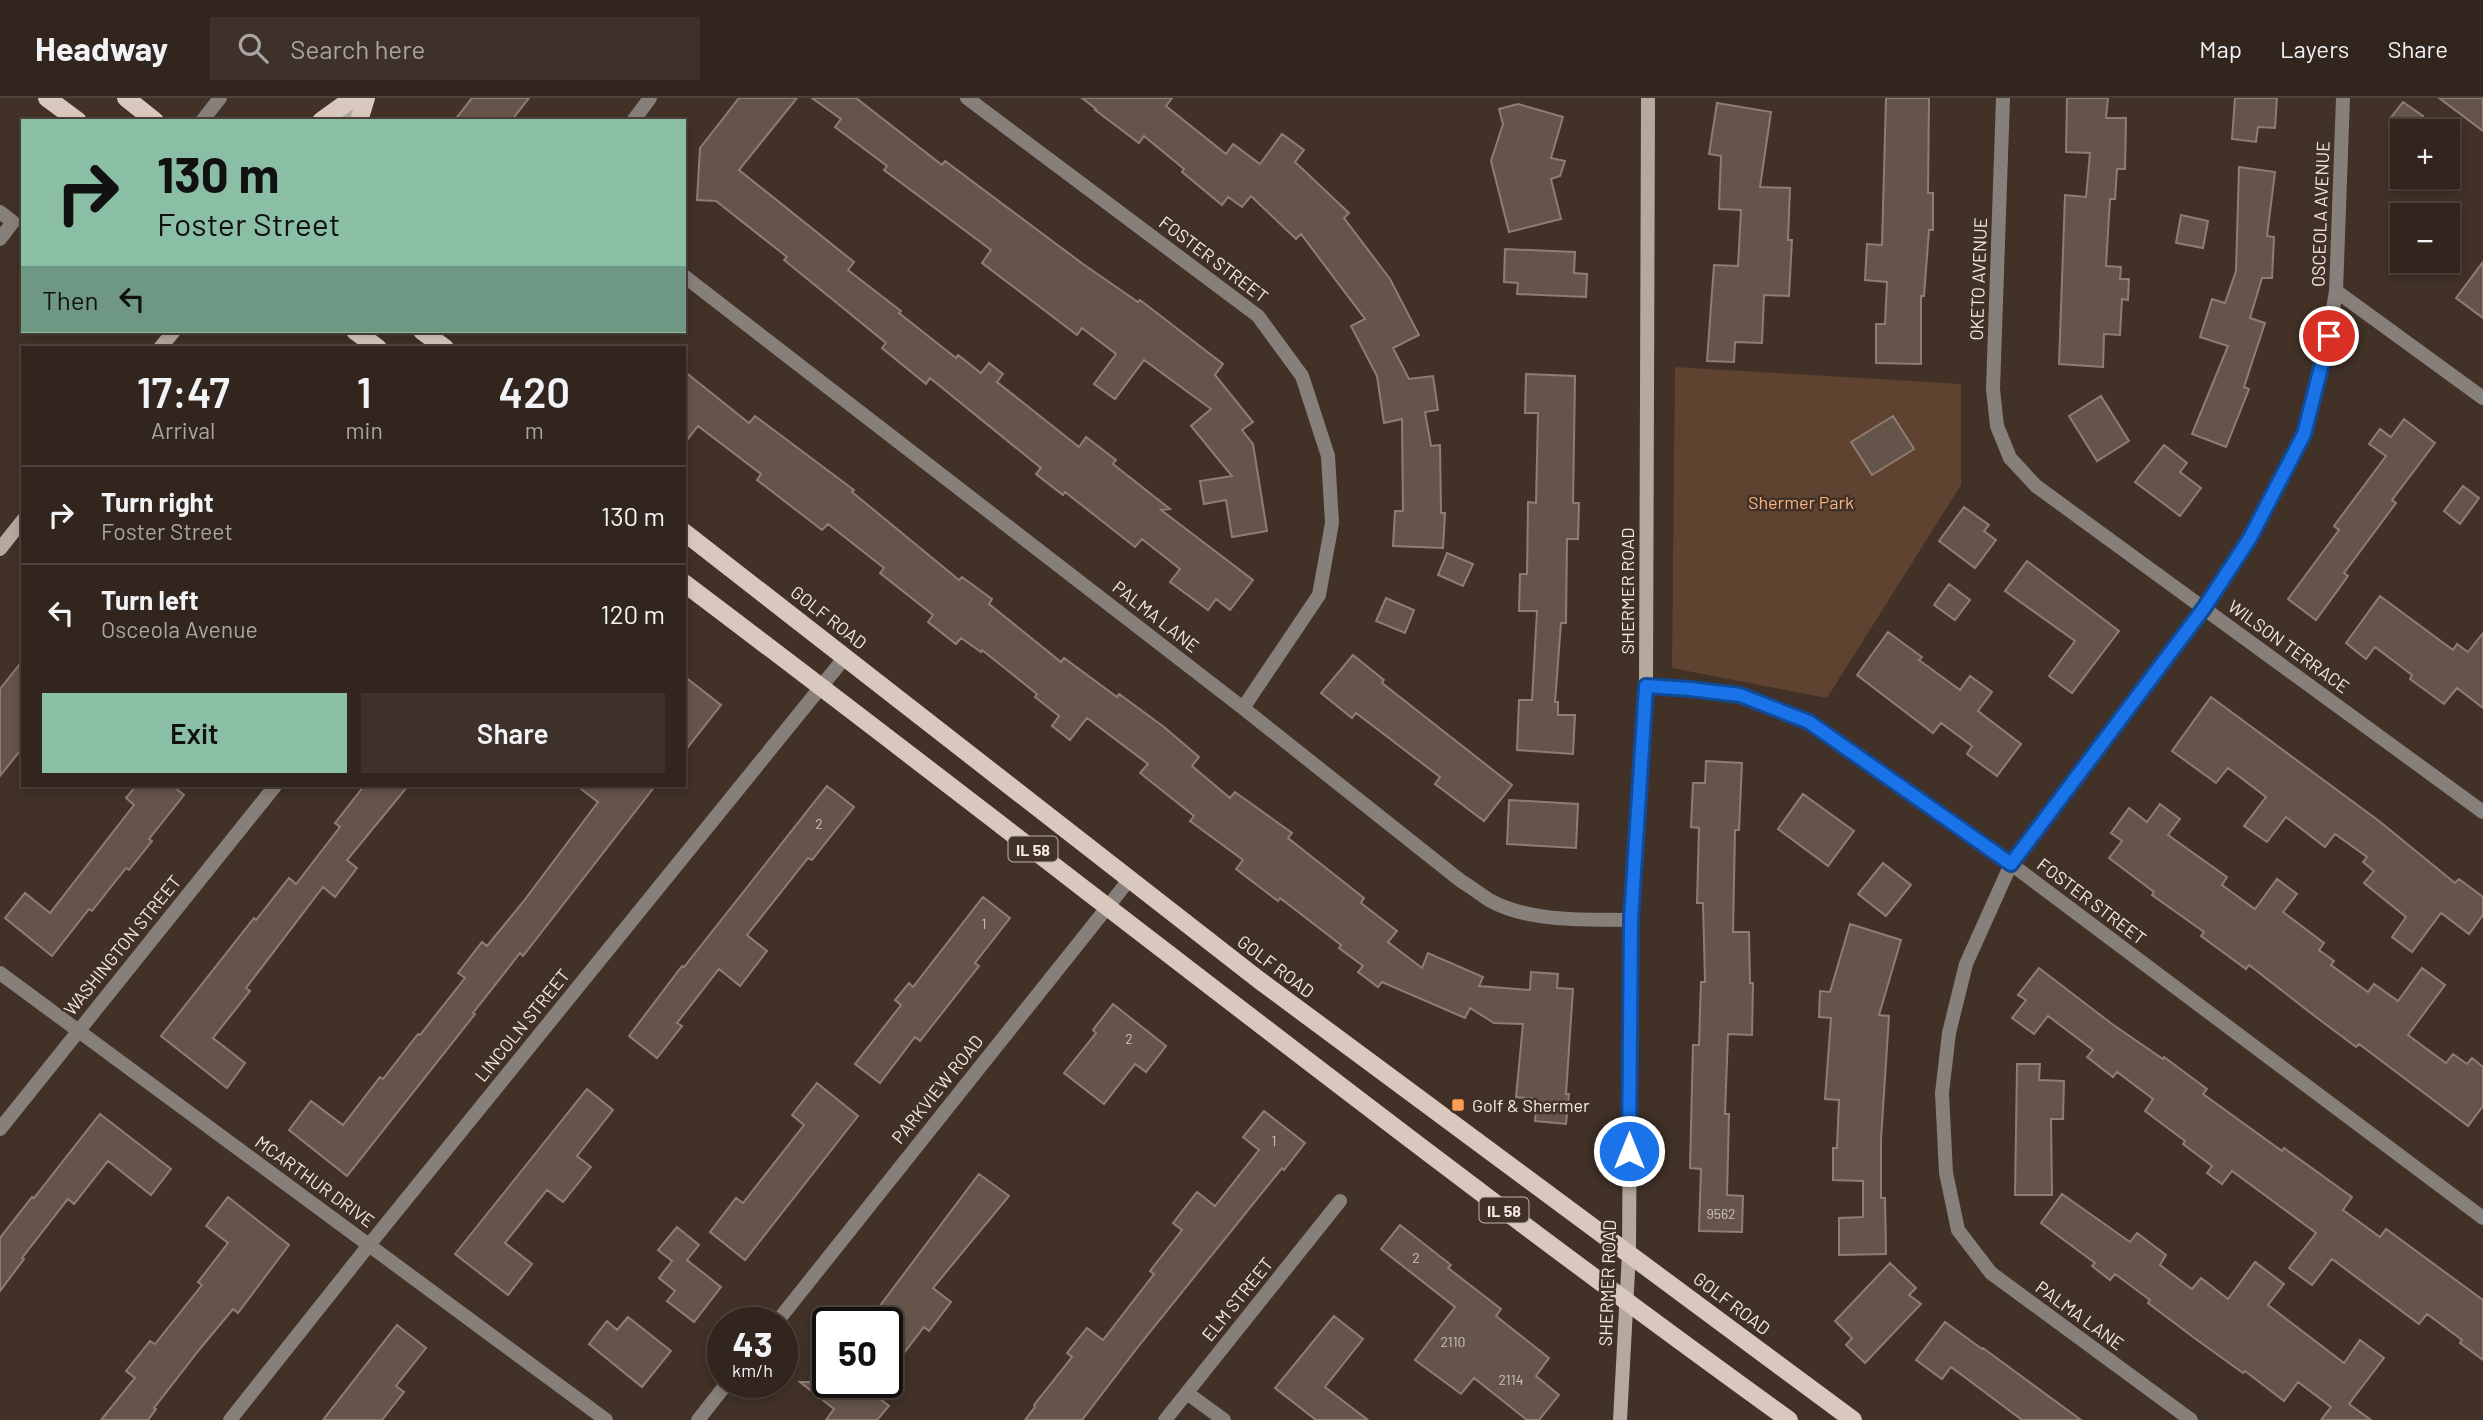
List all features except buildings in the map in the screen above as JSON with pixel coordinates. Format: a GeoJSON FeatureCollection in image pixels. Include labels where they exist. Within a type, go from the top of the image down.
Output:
{"type":"FeatureCollection","features":[{"type":"Feature","properties":{"kind":"main road"},"geometry":{"type":"LineString","coordinates":[[47,98],[75,119]]}},
{"type":"Feature","properties":{"kind":"main road"},"geometry":{"type":"LineString","coordinates":[[126,98],[152,119]]}},
{"type":"Feature","properties":{"kind":"main road"},"geometry":{"type":"LineString","coordinates":[[324,119],[353,98]]}},
{"type":"Feature","properties":{"kind":"main road"},"geometry":{"type":"LineString","coordinates":[[344,119],[360,98]]}},
{"type":"Feature","properties":{"kind":"main road"},"geometry":{"type":"LineString","coordinates":[[360,119],[366,98]]}},
{"type":"Feature","properties":{"kind":"main road","name":"SHERMER ROAD"},"geometry":{"type":"LineString","coordinates":[[1620,1420],[1629,1253],[1631,919],[1646,686],[1648,98]]}},
{"type":"Feature","properties":{"kind":"main road"},"geometry":{"type":"LineString","coordinates":[[358,333],[375,346]]}},
{"type":"Feature","properties":{"kind":"main road"},"geometry":{"type":"LineString","coordinates":[[425,333],[442,346]]}},
{"type":"Feature","properties":{"kind":"main road"},"geometry":{"type":"LineString","coordinates":[[0,549],[21,523]]}},
{"type":"Feature","properties":{"kind":"main road","name":"GOLF ROAD"},"geometry":{"type":"LineString","coordinates":[[686,535],[846,656],[1129,880],[1401,1086],[1853,1420]]}},
{"type":"Feature","properties":{"kind":"main road","name":"IL 58"},"geometry":{"type":"LineString","coordinates":[[686,584],[1626,1303],[1789,1420]]}},
{"type":"Feature","properties":{"kind":"street"},"geometry":{"type":"LineString","coordinates":[[203,119],[219,98]]}},
{"type":"Feature","properties":{"kind":"street"},"geometry":{"type":"LineString","coordinates":[[634,119],[650,98]]}},
{"type":"Feature","properties":{"kind":"street","name":"FOSTER STREET"},"geometry":{"type":"LineString","coordinates":[[967,98],[1258,316],[1302,376],[1328,456],[1332,523],[1319,595],[1243,708]]}},
{"type":"Feature","properties":{"kind":"street","name":"OKETO AVENUE"},"geometry":{"type":"LineString","coordinates":[[2003,98],[1993,389],[1997,426],[2010,458]]}},
{"type":"Feature","properties":{"kind":"street","name":"OSCEOLA AVENUE"},"geometry":{"type":"LineString","coordinates":[[1958,1230],[1946,1172],[1942,1093],[1949,1033],[1966,964],[2011,864],[2204,608],[2250,538],[2304,434],[2325,358],[2336,291],[2343,98]]}},
{"type":"Feature","properties":{"kind":"street"},"geometry":{"type":"LineString","coordinates":[[0,212],[13,222],[0,239]]}},
{"type":"Feature","properties":{"kind":"street","name":"PALMA LANE"},"geometry":{"type":"LineString","coordinates":[[686,278],[1243,708],[1461,881],[1491,901],[1525,913],[1573,919],[1631,919]]}},
{"type":"Feature","properties":{"kind":"street"},"geometry":{"type":"LineString","coordinates":[[2336,291],[2483,398]]}},
{"type":"Feature","properties":{"kind":"street","name":"WILSON TERRACE"},"geometry":{"type":"LineString","coordinates":[[2010,458],[2036,486],[2483,812]]}},
{"type":"Feature","properties":{"kind":"street","name":"LINCOLN STREET"},"geometry":{"type":"LineString","coordinates":[[230,1420],[846,656]]}},
{"type":"Feature","properties":{"kind":"street","name":"FOSTER STREET"},"geometry":{"type":"LineString","coordinates":[[1646,686],[1740,695],[1809,722],[2011,864],[2483,1217]]}},
{"type":"Feature","properties":{"kind":"street","name":"WASHINGTON STREET"},"geometry":{"type":"LineString","coordinates":[[0,1129],[274,787]]}},
{"type":"Feature","properties":{"kind":"street","name":"PARKVIEW ROAD"},"geometry":{"type":"LineString","coordinates":[[789,1307],[1129,880]]}},
{"type":"Feature","properties":{"kind":"street","name":"MCARTHUR DRIVE"},"geometry":{"type":"LineString","coordinates":[[0,973],[606,1420]]}},
{"type":"Feature","properties":{"kind":"street","name":"ELM STREET"},"geometry":{"type":"LineString","coordinates":[[1165,1420],[1340,1201]]}},
{"type":"Feature","properties":{"kind":"street","name":"PALMA LANE"},"geometry":{"type":"LineString","coordinates":[[1958,1230],[1991,1273],[2190,1420]]}},
{"type":"Feature","properties":{"kind":"street"},"geometry":{"type":"LineString","coordinates":[[1187,1393],[1224,1420]]}},
{"type":"Feature","properties":{"kind":"street"},"geometry":{"type":"LineString","coordinates":[[698,1420],[715,1398]]}},
{"type":"Feature","properties":{"kind":"green space","name":"Shermer Park"},"geometry":{"type":"Polygon","coordinates":[[[1675,367],[1961,384],[1961,485],[1827,698],[1672,668],[1675,367]]]}},
{"type":"Feature","properties":{"kind":"place","name":"Golf & Shermer"},"geometry":{"type":"Point","coordinates":[1458,1105]}},
{"type":"Feature","properties":{"kind":"route"},"geometry":{"type":"LineString","coordinates":[[1629,1151],[1631,919],[1646,686],[1740,695],[1809,722],[2011,864],[2204,608],[2250,538],[2304,434],[2329,336]]}}]}
